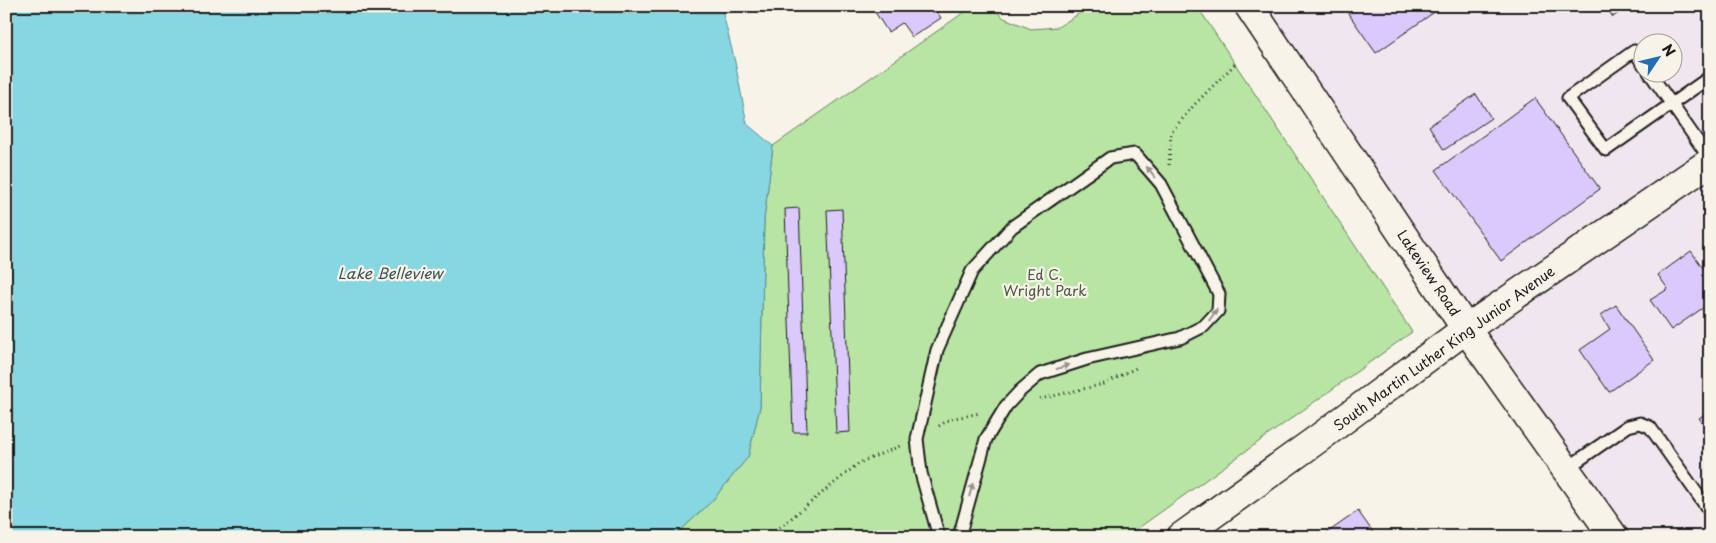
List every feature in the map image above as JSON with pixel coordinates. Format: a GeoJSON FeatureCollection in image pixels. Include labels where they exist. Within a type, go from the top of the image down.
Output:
{"type":"FeatureCollection","features":[{"type":"Feature","properties":{"kind":"street","name":"Lakeview Road"},"geometry":{"type":"LineString","coordinates":[[1249,6],[1466,329],[1614,537]]}},
{"type":"Feature","properties":{"kind":"street","name":"South Martin Luther King Junior Avenue"},"geometry":{"type":"LineString","coordinates":[[1181,537],[1466,329],[1710,160]]}},
{"type":"Feature","properties":{"kind":"lane"},"geometry":{"type":"LineString","coordinates":[[1634,51],[1568,98],[1606,150],[1710,77]]}},
{"type":"Feature","properties":{"kind":"lane"},"geometry":{"type":"LineString","coordinates":[[1656,82],[1710,160]]}},
{"type":"Feature","properties":{"kind":"lane"},"geometry":{"type":"LineString","coordinates":[[939,537],[921,473],[917,439],[937,350],[972,271],[1012,227],[1110,158],[1135,154],[1161,184],[1206,269],[1219,294],[1218,311],[1204,326],[1180,338],[1087,359],[1040,374],[1020,391],[1006,406],[986,439],[959,537]]}},
{"type":"Feature","properties":{"kind":"lane"},"geometry":{"type":"LineString","coordinates":[[1566,469],[1628,426],[1640,423],[1650,427],[1710,512]]}},
{"type":"Feature","properties":{"kind":"path"},"geometry":{"type":"LineString","coordinates":[[1168,169],[1172,132],[1196,103],[1237,62]]}},
{"type":"Feature","properties":{"kind":"path"},"geometry":{"type":"LineString","coordinates":[[768,537],[859,462],[917,439],[950,420],[1104,384],[1138,367]]}},
{"type":"Feature","properties":{"kind":"shaded area"},"geometry":{"type":"Polygon","coordinates":[[[1266,6],[1710,6],[1710,146],[1471,310],[1266,6]]]}},
{"type":"Feature","properties":{"kind":"shaded area"},"geometry":{"type":"Polygon","coordinates":[[[1710,177],[1710,537],[1631,537],[1485,331],[1710,177]]]}},
{"type":"Feature","properties":{"kind":"green space","name":"Ed C. Wright Park"},"geometry":{"type":"Polygon","coordinates":[[[973,6],[990,6],[1004,18],[1031,29],[1058,27],[1091,6],[1197,6],[1412,332],[1126,537],[670,537],[681,530],[711,502],[748,457],[760,407],[764,220],[773,146],[973,6]]]}},
{"type":"Feature","properties":{"kind":"water","name":"Lake Belleview"},"geometry":{"type":"Polygon","coordinates":[[[6,6],[721,6],[735,62],[747,124],[773,146],[764,220],[760,407],[748,457],[711,502],[681,530],[670,537],[6,537],[6,6]]]}},
{"type":"Feature","properties":{"kind":"building"},"geometry":{"type":"Polygon","coordinates":[[[871,6],[933,6],[941,18],[912,37],[902,23],[888,32],[871,6]]]}},
{"type":"Feature","properties":{"kind":"building"},"geometry":{"type":"Polygon","coordinates":[[[1357,6],[1443,6],[1376,53],[1348,13],[1357,6]]]}},
{"type":"Feature","properties":{"kind":"building"},"geometry":{"type":"Polygon","coordinates":[[[1605,6],[1628,6],[1613,17],[1605,6]]]}},
{"type":"Feature","properties":{"kind":"building"},"geometry":{"type":"Polygon","coordinates":[[[1476,94],[1491,118],[1444,150],[1429,126],[1476,94]]]}},
{"type":"Feature","properties":{"kind":"building"},"geometry":{"type":"Polygon","coordinates":[[[1535,98],[1600,189],[1501,261],[1436,170],[1535,98]]]}},
{"type":"Feature","properties":{"kind":"building"},"geometry":{"type":"Polygon","coordinates":[[[799,208],[807,432],[793,432],[785,209],[799,208]]]}},
{"type":"Feature","properties":{"kind":"building"},"geometry":{"type":"Polygon","coordinates":[[[842,209],[850,432],[836,433],[827,210],[842,209]]]}},
{"type":"Feature","properties":{"kind":"building"},"geometry":{"type":"Polygon","coordinates":[[[1691,251],[1710,278],[1710,303],[1671,330],[1650,300],[1668,289],[1658,275],[1691,251]]]}},
{"type":"Feature","properties":{"kind":"building"},"geometry":{"type":"Polygon","coordinates":[[[1616,305],[1654,360],[1609,392],[1580,350],[1610,329],[1601,315],[1616,305]]]}},
{"type":"Feature","properties":{"kind":"building"},"geometry":{"type":"Polygon","coordinates":[[[1710,411],[1710,433],[1699,418],[1710,411]]]}},
{"type":"Feature","properties":{"kind":"building"},"geometry":{"type":"Polygon","coordinates":[[[1358,511],[1375,535],[1373,537],[1321,537],[1358,511]]]}}]}
